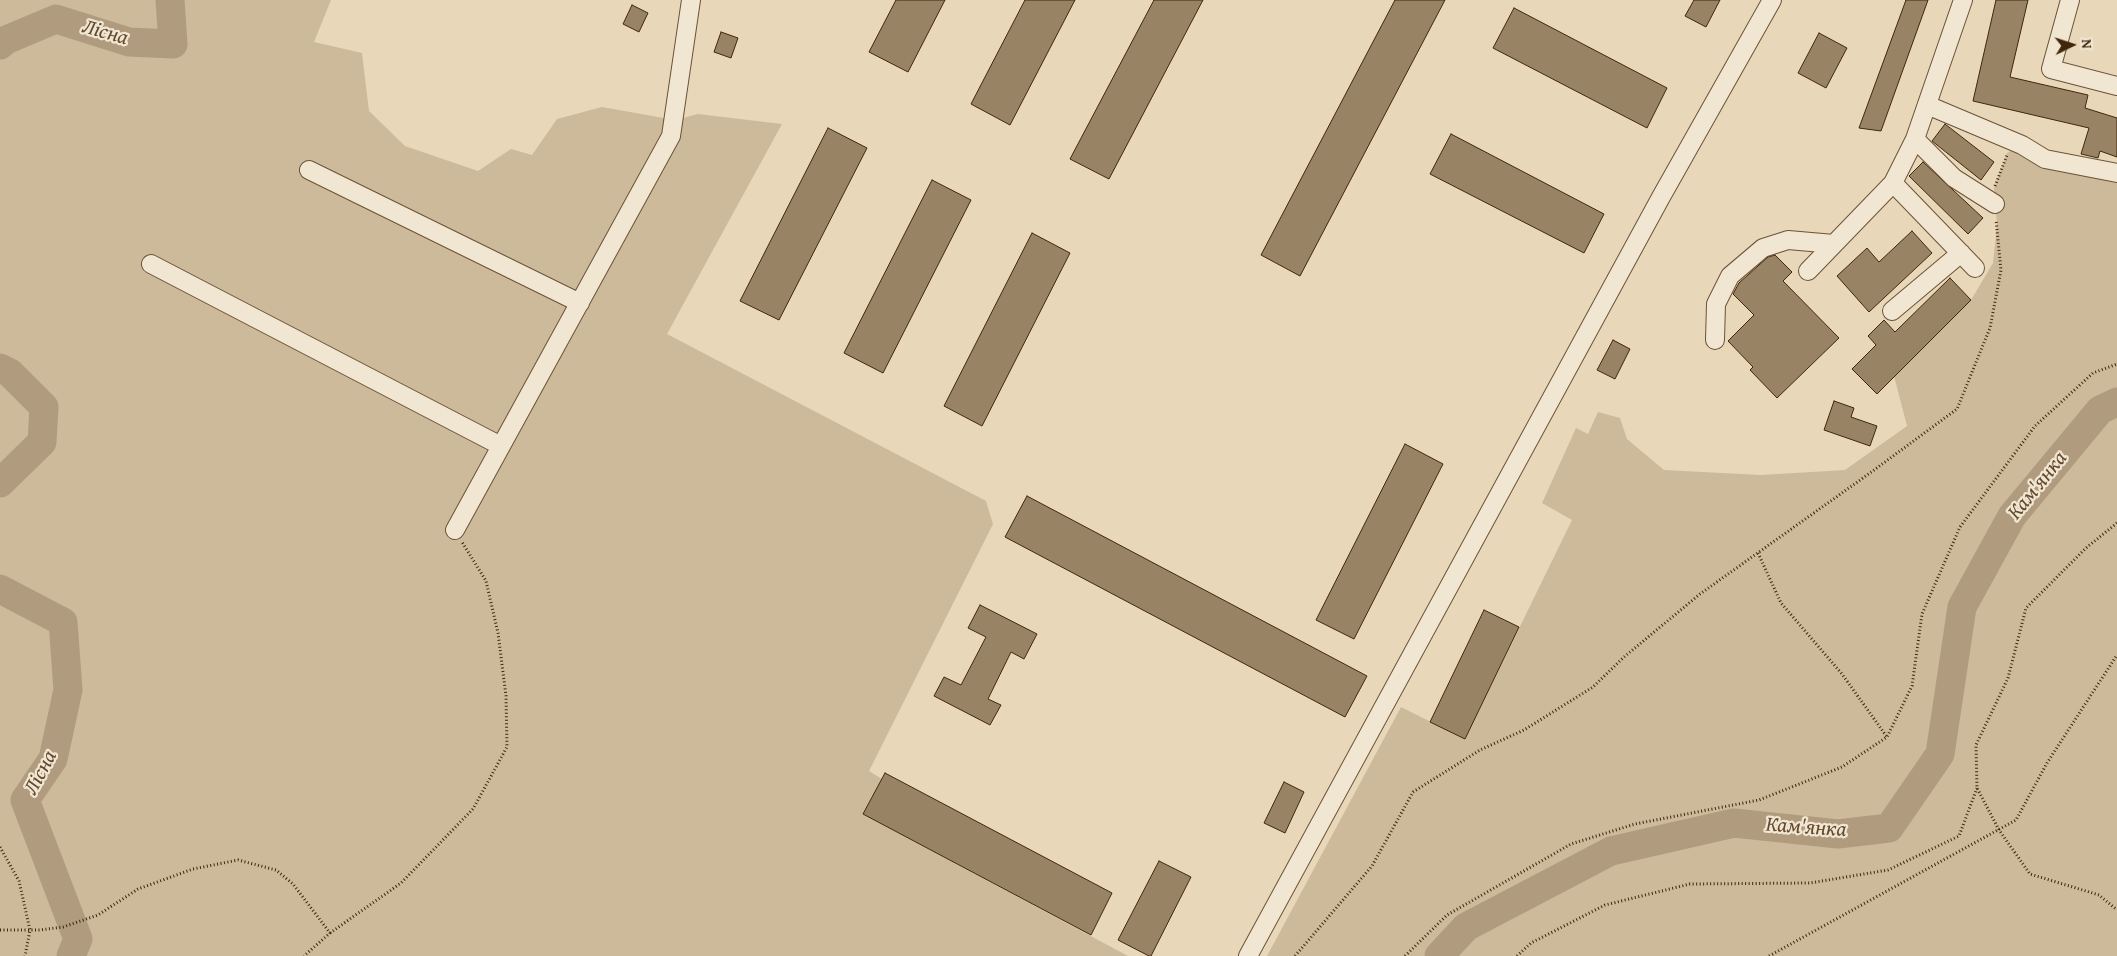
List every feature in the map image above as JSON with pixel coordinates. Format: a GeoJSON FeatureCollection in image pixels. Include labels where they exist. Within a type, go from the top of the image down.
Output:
{"type":"FeatureCollection","features":[{"type":"Feature","properties":{"kind":"street"},"geometry":{"type":"LineString","coordinates":[[455,530],[671,136],[691,0]]}},
{"type":"Feature","properties":{"kind":"street"},"geometry":{"type":"LineString","coordinates":[[1248,956],[1661,197],[1772,0]]}},
{"type":"Feature","properties":{"kind":"street"},"geometry":{"type":"LineString","coordinates":[[1808,271],[1893,183],[1915,139],[1963,0]]}},
{"type":"Feature","properties":{"kind":"street"},"geometry":{"type":"LineString","coordinates":[[2070,0],[2051,69],[2117,86]]}},
{"type":"Feature","properties":{"kind":"street"},"geometry":{"type":"LineString","coordinates":[[1927,105],[2022,145],[2045,159],[2117,173]]}},
{"type":"Feature","properties":{"kind":"street"},"geometry":{"type":"LineString","coordinates":[[1915,139],[1954,178],[1995,204]]}},
{"type":"Feature","properties":{"kind":"street"},"geometry":{"type":"LineString","coordinates":[[309,170],[580,303]]}},
{"type":"Feature","properties":{"kind":"street"},"geometry":{"type":"LineString","coordinates":[[1893,183],[1975,268]]}},
{"type":"Feature","properties":{"kind":"street"},"geometry":{"type":"LineString","coordinates":[[1715,340],[1716,304],[1730,276],[1763,248],[1788,240],[1834,244]]}},
{"type":"Feature","properties":{"kind":"street"},"geometry":{"type":"LineString","coordinates":[[1892,311],[1961,253]]}},
{"type":"Feature","properties":{"kind":"street"},"geometry":{"type":"LineString","coordinates":[[151,264],[501,446]]}},
{"type":"Feature","properties":{"kind":"path"},"geometry":{"type":"LineString","coordinates":[[1295,956],[1372,866],[1413,792],[1480,750],[1524,730],[1592,687],[1624,657],[1693,601],[1870,473],[1956,408],[1990,328],[2001,270],[1994,188],[2007,153],[2022,145]]}},
{"type":"Feature","properties":{"kind":"path"},"geometry":{"type":"LineString","coordinates":[[1405,956],[1447,915],[1571,844],[1635,824],[1759,800],[1842,767],[1887,738],[1912,686],[1922,614],[1960,526],[2035,426],[2093,373],[2117,364]]}},
{"type":"Feature","properties":{"kind":"path"},"geometry":{"type":"LineString","coordinates":[[1517,956],[1531,943],[1605,905],[1690,884],[1810,882],[1888,870],[1959,836],[1977,788],[1976,745],[2008,678],[2026,608],[2086,548],[2117,522]]}},
{"type":"Feature","properties":{"kind":"path"},"geometry":{"type":"LineString","coordinates":[[304,956],[330,933],[401,883],[473,809],[507,747],[504,678],[498,633],[486,581],[455,530]]}},
{"type":"Feature","properties":{"kind":"path"},"geometry":{"type":"LineString","coordinates":[[1758,553],[1781,603],[1842,674],[1887,738]]}},
{"type":"Feature","properties":{"kind":"path"},"geometry":{"type":"LineString","coordinates":[[1769,956],[2016,820],[2047,763],[2117,655]]}},
{"type":"Feature","properties":{"kind":"path"},"geometry":{"type":"LineString","coordinates":[[1977,788],[1999,830],[2030,874],[2099,895],[2117,910]]}},
{"type":"Feature","properties":{"kind":"path"},"geometry":{"type":"LineString","coordinates":[[0,847],[19,882],[30,930],[25,956]]}},
{"type":"Feature","properties":{"kind":"path"},"geometry":{"type":"LineString","coordinates":[[0,930],[63,927],[98,915],[138,889],[192,869],[238,860],[276,870],[293,884],[330,933]]}},
{"type":"Feature","properties":{"kind":"shaded area"},"geometry":{"type":"Polygon","coordinates":[[[0,0],[331,0],[314,42],[362,53],[369,111],[405,146],[478,171],[511,149],[532,155],[557,119],[602,107],[675,120],[698,114],[782,124],[667,334],[986,501],[993,524],[869,771],[882,779],[863,814],[1128,956],[0,956],[0,0]]]}},
{"type":"Feature","properties":{"kind":"shaded area"},"geometry":{"type":"Polygon","coordinates":[[[2022,145],[2117,173],[2117,956],[1267,956],[1401,707],[1465,739],[1572,520],[1542,503],[1576,428],[1588,434],[1598,412],[1620,418],[1627,439],[1664,470],[1761,475],[1845,470],[1907,426],[1894,376],[1971,300],[1993,263],[1997,225],[1994,188],[2007,153],[2022,145]]]}},
{"type":"Feature","properties":{"kind":"building"},"geometry":{"type":"Polygon","coordinates":[[[896,0],[945,0],[908,72],[869,52],[896,0]]]}},
{"type":"Feature","properties":{"kind":"building"},"geometry":{"type":"Polygon","coordinates":[[[1025,0],[1075,0],[1010,125],[971,104],[1025,0]]]}},
{"type":"Feature","properties":{"kind":"building"},"geometry":{"type":"Polygon","coordinates":[[[1154,0],[1203,0],[1109,179],[1070,159],[1154,0]]]}},
{"type":"Feature","properties":{"kind":"building"},"geometry":{"type":"Polygon","coordinates":[[[1395,0],[1445,0],[1300,276],[1261,255],[1395,0]]]}},
{"type":"Feature","properties":{"kind":"building"},"geometry":{"type":"Polygon","coordinates":[[[1694,0],[1720,0],[1706,27],[1685,16],[1694,0]]]}},
{"type":"Feature","properties":{"kind":"building"},"geometry":{"type":"Polygon","coordinates":[[[1906,0],[1928,0],[1881,131],[1859,128],[1906,0]]]}},
{"type":"Feature","properties":{"kind":"building"},"geometry":{"type":"Polygon","coordinates":[[[1996,0],[2028,0],[2010,77],[2088,95],[2085,108],[2117,118],[2117,157],[2100,151],[2098,158],[2081,154],[2089,128],[1973,101],[1996,0]]]}},
{"type":"Feature","properties":{"kind":"building"},"geometry":{"type":"Polygon","coordinates":[[[632,5],[648,13],[639,32],[623,24],[632,5]]]}},
{"type":"Feature","properties":{"kind":"building"},"geometry":{"type":"Polygon","coordinates":[[[1514,8],[1667,88],[1647,128],[1493,48],[1514,8]]]}},
{"type":"Feature","properties":{"kind":"building"},"geometry":{"type":"Polygon","coordinates":[[[721,32],[738,38],[731,58],[714,52],[721,32]]]}},
{"type":"Feature","properties":{"kind":"building"},"geometry":{"type":"Polygon","coordinates":[[[1819,33],[1847,48],[1826,88],[1798,73],[1819,33]]]}},
{"type":"Feature","properties":{"kind":"building"},"geometry":{"type":"Polygon","coordinates":[[[1945,124],[1994,162],[1981,180],[1932,141],[1945,124]]]}},
{"type":"Feature","properties":{"kind":"building"},"geometry":{"type":"Polygon","coordinates":[[[828,128],[867,148],[779,320],[740,301],[828,128]]]}},
{"type":"Feature","properties":{"kind":"building"},"geometry":{"type":"Polygon","coordinates":[[[1451,134],[1604,214],[1584,253],[1430,174],[1451,134]]]}},
{"type":"Feature","properties":{"kind":"building"},"geometry":{"type":"Polygon","coordinates":[[[1923,162],[1983,218],[1968,234],[1909,176],[1923,162]]]}},
{"type":"Feature","properties":{"kind":"building"},"geometry":{"type":"Polygon","coordinates":[[[932,180],[971,200],[883,373],[844,353],[932,180]]]}},
{"type":"Feature","properties":{"kind":"building"},"geometry":{"type":"Polygon","coordinates":[[[1912,231],[1932,253],[1869,312],[1837,276],[1867,248],[1879,262],[1912,231]]]}},
{"type":"Feature","properties":{"kind":"building"},"geometry":{"type":"Polygon","coordinates":[[[1032,233],[1070,253],[982,426],[944,406],[1032,233]]]}},
{"type":"Feature","properties":{"kind":"building"},"geometry":{"type":"Polygon","coordinates":[[[1775,255],[1792,272],[1783,281],[1839,338],[1777,398],[1750,370],[1753,367],[1728,341],[1754,315],[1733,294],[1739,283],[1768,257],[1775,255]]]}},
{"type":"Feature","properties":{"kind":"building"},"geometry":{"type":"Polygon","coordinates":[[[1950,278],[1971,300],[1877,394],[1852,369],[1876,345],[1868,336],[1884,320],[1895,332],[1950,278]]]}},
{"type":"Feature","properties":{"kind":"building"},"geometry":{"type":"Polygon","coordinates":[[[1613,340],[1630,349],[1615,379],[1597,370],[1613,340]]]}},
{"type":"Feature","properties":{"kind":"building"},"geometry":{"type":"Polygon","coordinates":[[[1834,401],[1854,408],[1851,417],[1877,426],[1870,446],[1824,430],[1834,401]]]}},
{"type":"Feature","properties":{"kind":"building"},"geometry":{"type":"Polygon","coordinates":[[[1405,444],[1443,464],[1354,639],[1316,620],[1405,444]]]}},
{"type":"Feature","properties":{"kind":"building"},"geometry":{"type":"Polygon","coordinates":[[[1027,496],[1367,676],[1345,717],[1005,537],[1027,496]]]}},
{"type":"Feature","properties":{"kind":"building"},"geometry":{"type":"Polygon","coordinates":[[[980,605],[1037,634],[1024,659],[1011,652],[988,699],[1001,705],[990,725],[934,696],[944,677],[961,685],[986,637],[968,628],[980,605]]]}},
{"type":"Feature","properties":{"kind":"building"},"geometry":{"type":"Polygon","coordinates":[[[1484,610],[1519,627],[1465,739],[1430,722],[1484,610]]]}},
{"type":"Feature","properties":{"kind":"building"},"geometry":{"type":"Polygon","coordinates":[[[885,773],[1112,893],[1091,935],[863,814],[885,773]]]}},
{"type":"Feature","properties":{"kind":"building"},"geometry":{"type":"Polygon","coordinates":[[[1284,782],[1304,792],[1285,833],[1264,823],[1284,782]]]}},
{"type":"Feature","properties":{"kind":"building"},"geometry":{"type":"Polygon","coordinates":[[[1159,861],[1191,877],[1151,956],[1149,956],[1118,940],[1159,861]]]}},
{"type":"Feature","properties":{"kind":"waterway","name":"Лісна"},"geometry":{"type":"LineString","coordinates":[[0,45],[6,40],[56,19],[129,42],[173,44],[170,0]]}},
{"type":"Feature","properties":{"kind":"waterway","name":"Лісна"},"geometry":{"type":"LineString","coordinates":[[0,368],[10,373],[44,407],[42,442],[0,483]]}},
{"type":"Feature","properties":{"kind":"waterway","name":"Кам'янка"},"geometry":{"type":"LineString","coordinates":[[1439,956],[1466,927],[1611,851],[1734,823],[1838,834],[1889,828],[1940,754],[1962,607],[2012,516],[2100,410],[2117,402]]}},
{"type":"Feature","properties":{"kind":"waterway","name":"Лісна"},"geometry":{"type":"LineString","coordinates":[[0,589],[63,622],[68,690],[53,759],[25,800],[78,939],[71,956]]}}]}
